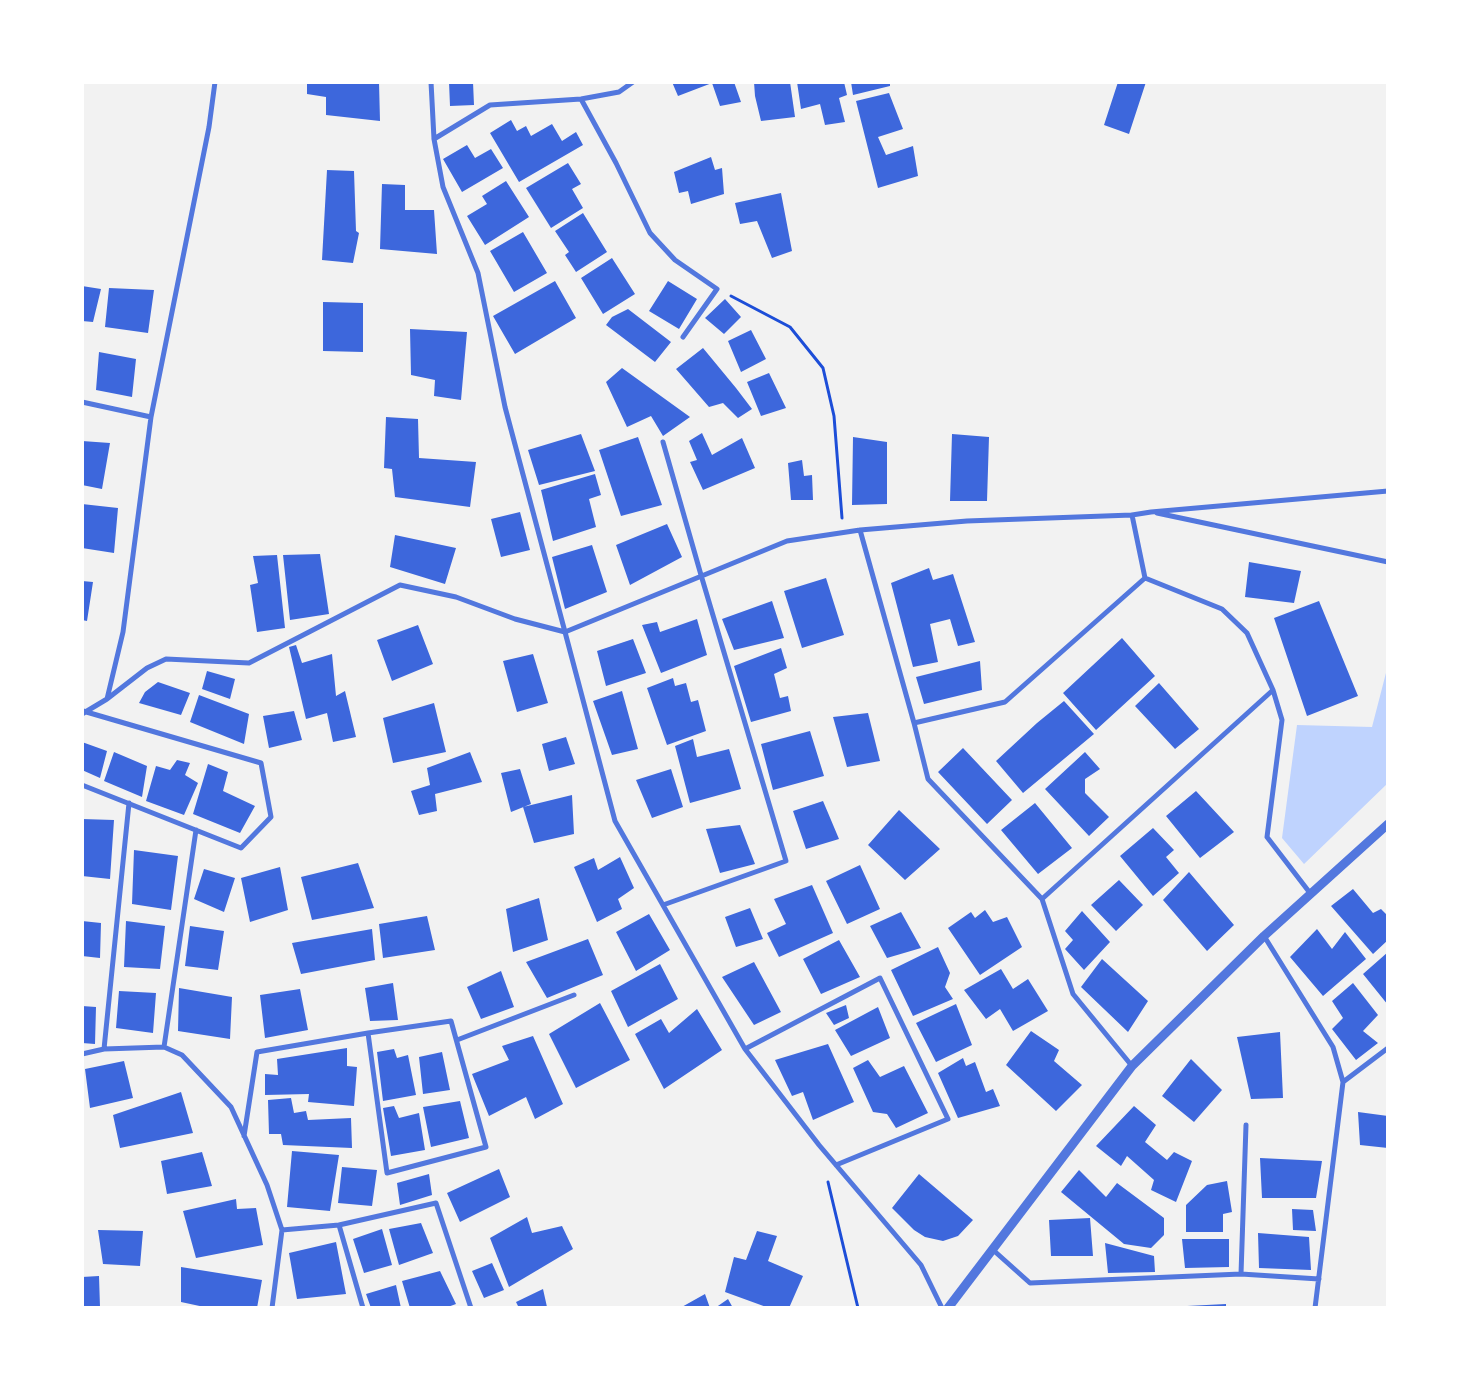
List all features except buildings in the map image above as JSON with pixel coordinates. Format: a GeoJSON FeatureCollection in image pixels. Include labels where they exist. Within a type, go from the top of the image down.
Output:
{"type":"FeatureCollection","features":[{"type":"Feature","properties":{"kind":"street"},"geometry":{"type":"LineString","coordinates":[[107,699],[123,632],[151,417],[209,127],[215,82]]}},
{"type":"Feature","properties":{"kind":"street"},"geometry":{"type":"LineString","coordinates":[[431,82],[434,139],[443,187],[478,273],[506,407],[615,821],[745,1049],[819,1145],[921,1265],[942,1308]]}},
{"type":"Feature","properties":{"kind":"street"},"geometry":{"type":"LineString","coordinates":[[434,139],[490,105],[580,99],[619,92],[633,82]]}},
{"type":"Feature","properties":{"kind":"street"},"geometry":{"type":"LineString","coordinates":[[580,99],[616,163],[650,233],[674,260],[717,289],[684,337]]}},
{"type":"Feature","properties":{"kind":"street"},"geometry":{"type":"LineString","coordinates":[[82,402],[151,417]]}},
{"type":"Feature","properties":{"kind":"street"},"geometry":{"type":"LineString","coordinates":[[663,905],[786,861],[701,576],[664,442]]}},
{"type":"Feature","properties":{"kind":"street"},"geometry":{"type":"LineString","coordinates":[[83,712],[107,699],[146,668],[166,659],[249,663],[400,585],[456,598],[515,619],[565,632],[787,541],[860,530],[967,521],[1132,515],[1388,491]]}},
{"type":"Feature","properties":{"kind":"street"},"geometry":{"type":"LineString","coordinates":[[1151,512],[1388,562]]}},
{"type":"Feature","properties":{"kind":"street"},"geometry":{"type":"LineString","coordinates":[[1132,515],[1145,578]]}},
{"type":"Feature","properties":{"kind":"street"},"geometry":{"type":"LineString","coordinates":[[860,530],[928,779],[1042,899],[1073,994],[1132,1066]]}},
{"type":"Feature","properties":{"kind":"street"},"geometry":{"type":"LineString","coordinates":[[1145,578],[1222,608],[1247,633],[1273,690],[1282,720],[1267,837],[1310,893]]}},
{"type":"Feature","properties":{"kind":"street"},"geometry":{"type":"LineString","coordinates":[[914,723],[1005,702],[1145,578]]}},
{"type":"Feature","properties":{"kind":"street"},"geometry":{"type":"LineString","coordinates":[[1042,899],[1273,690]]}},
{"type":"Feature","properties":{"kind":"street"},"geometry":{"type":"LineString","coordinates":[[82,784],[241,848],[271,818],[261,763],[83,712]]}},
{"type":"Feature","properties":{"kind":"street"},"geometry":{"type":"LineString","coordinates":[[104,1049],[129,803]]}},
{"type":"Feature","properties":{"kind":"street"},"geometry":{"type":"LineString","coordinates":[[948,1308],[1132,1066],[1264,936],[1388,824]]}},
{"type":"Feature","properties":{"kind":"street"},"geometry":{"type":"LineString","coordinates":[[164,1047],[196,830]]}},
{"type":"Feature","properties":{"kind":"street"},"geometry":{"type":"LineString","coordinates":[[1264,936],[1333,1047],[1343,1082],[1315,1308]]}},
{"type":"Feature","properties":{"kind":"street"},"geometry":{"type":"LineString","coordinates":[[745,1049],[880,978],[948,1119],[836,1165]]}},
{"type":"Feature","properties":{"kind":"street"},"geometry":{"type":"LineString","coordinates":[[457,1040],[574,995]]}},
{"type":"Feature","properties":{"kind":"street"},"geometry":{"type":"LineString","coordinates":[[244,1136],[257,1052],[368,1033],[451,1021],[486,1147],[387,1172],[368,1033]]}},
{"type":"Feature","properties":{"kind":"street"},"geometry":{"type":"LineString","coordinates":[[82,1054],[104,1049],[164,1047],[182,1055],[231,1107],[267,1185],[282,1230],[272,1308]]}},
{"type":"Feature","properties":{"kind":"street"},"geometry":{"type":"LineString","coordinates":[[1343,1082],[1388,1048]]}},
{"type":"Feature","properties":{"kind":"street"},"geometry":{"type":"LineString","coordinates":[[1241,1274],[1246,1125]]}},
{"type":"Feature","properties":{"kind":"street"},"geometry":{"type":"LineString","coordinates":[[282,1230],[339,1225],[436,1203],[471,1308]]}},
{"type":"Feature","properties":{"kind":"street"},"geometry":{"type":"LineString","coordinates":[[339,1225],[363,1308]]}},
{"type":"Feature","properties":{"kind":"street"},"geometry":{"type":"LineString","coordinates":[[992,1249],[1030,1282],[1241,1274],[1319,1279]]}},
{"type":"Feature","properties":{"kind":"path"},"geometry":{"type":"LineString","coordinates":[[717,289],[790,327],[823,368],[834,416],[843,532]]}},
{"type":"Feature","properties":{"kind":"path"},"geometry":{"type":"LineString","coordinates":[[819,1145],[858,1308]]}},
{"type":"Feature","properties":{"kind":"water"},"geometry":{"type":"Polygon","coordinates":[[[1387,669],[1387,784],[1304,864],[1282,838],[1297,725],[1372,727],[1387,669]]]}}]}
